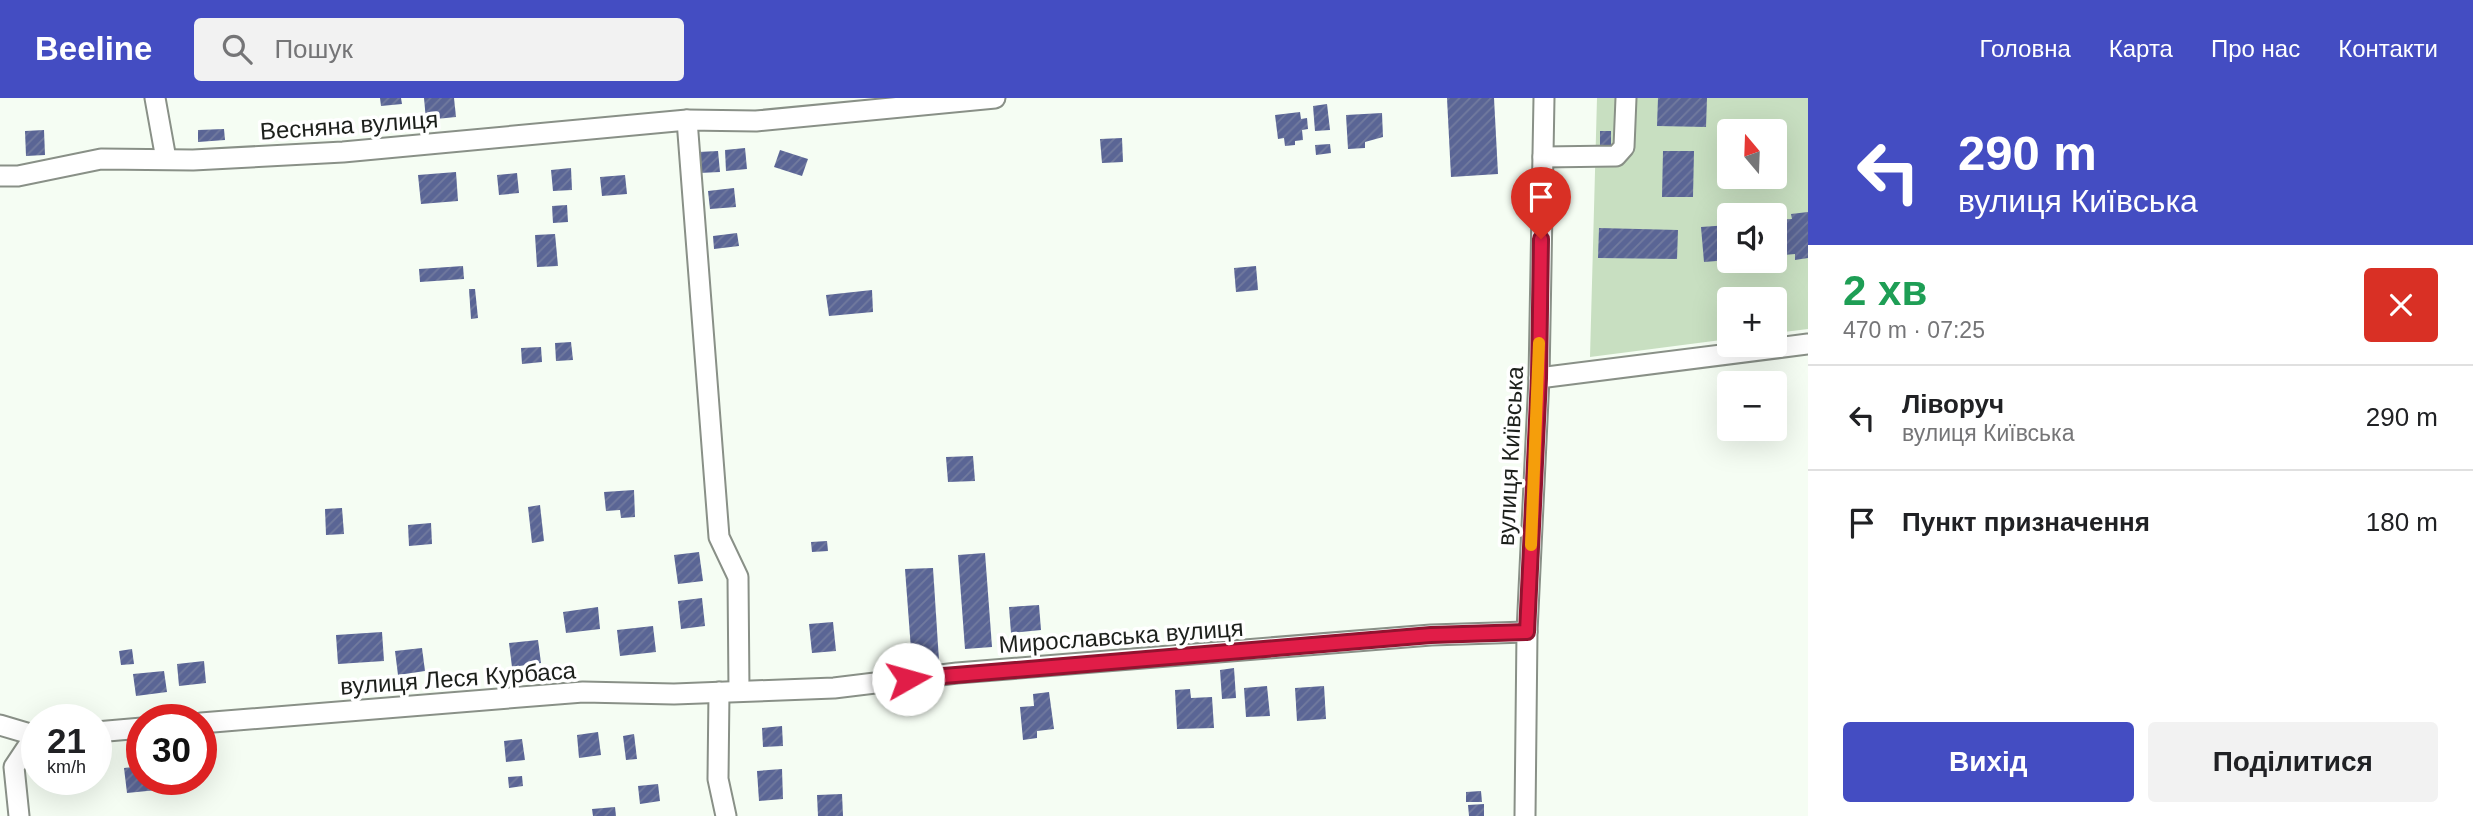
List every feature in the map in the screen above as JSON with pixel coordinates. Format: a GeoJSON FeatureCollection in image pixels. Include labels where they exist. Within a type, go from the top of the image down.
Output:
{"type":"FeatureCollection","features":[{"type":"Feature","properties":{"kind":"street"},"geometry":{"type":"LineString","coordinates":[[155,98],[166,159]]}},
{"type":"Feature","properties":{"kind":"street","name":"Весняна вулиця"},"geometry":{"type":"LineString","coordinates":[[0,176],[18,176],[101,159],[166,159],[369,150],[687,120],[756,121],[995,98]]}},
{"type":"Feature","properties":{"kind":"street","name":"вулиця Київська"},"geometry":{"type":"LineString","coordinates":[[1525,816],[1527,632],[1539,378],[1544,98]]}},
{"type":"Feature","properties":{"kind":"street"},"geometry":{"type":"LineString","coordinates":[[1543,157],[1616,156],[1621,153],[1624,147],[1626,98]]}},
{"type":"Feature","properties":{"kind":"street"},"geometry":{"type":"LineString","coordinates":[[687,120],[719,537],[738,577],[729,692],[718,779],[726,816]]}},
{"type":"Feature","properties":{"kind":"street"},"geometry":{"type":"LineString","coordinates":[[1539,378],[1808,344]]}},
{"type":"Feature","properties":{"kind":"street","name":"Мирославська вулиця"},"geometry":{"type":"LineString","coordinates":[[729,692],[834,688],[985,671],[1431,635],[1527,632]]}},
{"type":"Feature","properties":{"kind":"street","name":"вулиця Леся Курбаса"},"geometry":{"type":"LineString","coordinates":[[217,722],[583,692],[729,692]]}},
{"type":"Feature","properties":{"kind":"street"},"geometry":{"type":"LineString","coordinates":[[0,725],[21,732]]}},
{"type":"Feature","properties":{"kind":"street"},"geometry":{"type":"LineString","coordinates":[[19,816],[14,767],[21,757]]}},
{"type":"Feature","properties":{"kind":"green space"},"geometry":{"type":"Polygon","coordinates":[[[1597,98],[1808,98],[1808,329],[1787,332],[1787,287],[1717,287],[1717,341],[1590,357],[1597,98]]]}},
{"type":"Feature","properties":{"kind":"building"},"geometry":{"type":"Polygon","coordinates":[[[380,98],[401,98],[402,104],[381,106],[380,98]]]}},
{"type":"Feature","properties":{"kind":"building"},"geometry":{"type":"Polygon","coordinates":[[[424,98],[454,98],[456,117],[426,120],[424,98]]]}},
{"type":"Feature","properties":{"kind":"building"},"geometry":{"type":"Polygon","coordinates":[[[1447,98],[1494,98],[1498,174],[1451,177],[1447,98]]]}},
{"type":"Feature","properties":{"kind":"building"},"geometry":{"type":"Polygon","coordinates":[[[1658,98],[1707,98],[1706,127],[1657,126],[1658,98]]]}},
{"type":"Feature","properties":{"kind":"building"},"geometry":{"type":"Polygon","coordinates":[[[1327,104],[1330,130],[1315,131],[1313,106],[1327,104]]]}},
{"type":"Feature","properties":{"kind":"building"},"geometry":{"type":"Polygon","coordinates":[[[1300,112],[1301,119],[1307,118],[1308,129],[1302,130],[1303,140],[1295,141],[1295,145],[1285,146],[1284,138],[1278,139],[1275,115],[1300,112]]]}},
{"type":"Feature","properties":{"kind":"building"},"geometry":{"type":"Polygon","coordinates":[[[1382,113],[1383,137],[1365,142],[1365,148],[1348,149],[1346,115],[1382,113]]]}},
{"type":"Feature","properties":{"kind":"building"},"geometry":{"type":"Polygon","coordinates":[[[224,129],[225,140],[198,142],[198,130],[224,129]]]}},
{"type":"Feature","properties":{"kind":"building"},"geometry":{"type":"Polygon","coordinates":[[[44,130],[45,155],[26,156],[25,131],[44,130]]]}},
{"type":"Feature","properties":{"kind":"building"},"geometry":{"type":"Polygon","coordinates":[[[1600,131],[1611,131],[1611,147],[1600,147],[1600,131]]]}},
{"type":"Feature","properties":{"kind":"building"},"geometry":{"type":"Polygon","coordinates":[[[1122,138],[1123,162],[1102,163],[1100,139],[1122,138]]]}},
{"type":"Feature","properties":{"kind":"building"},"geometry":{"type":"Polygon","coordinates":[[[1330,144],[1331,153],[1316,155],[1315,145],[1330,144]]]}},
{"type":"Feature","properties":{"kind":"building"},"geometry":{"type":"Polygon","coordinates":[[[745,148],[747,169],[726,171],[725,150],[745,148]]]}},
{"type":"Feature","properties":{"kind":"building"},"geometry":{"type":"Polygon","coordinates":[[[780,150],[808,159],[802,176],[774,167],[780,150]]]}},
{"type":"Feature","properties":{"kind":"building"},"geometry":{"type":"Polygon","coordinates":[[[718,151],[720,172],[699,173],[698,152],[718,151]]]}},
{"type":"Feature","properties":{"kind":"building"},"geometry":{"type":"Polygon","coordinates":[[[1663,151],[1694,151],[1693,197],[1662,197],[1663,151]]]}},
{"type":"Feature","properties":{"kind":"building"},"geometry":{"type":"Polygon","coordinates":[[[571,168],[572,190],[553,191],[551,170],[571,168]]]}},
{"type":"Feature","properties":{"kind":"building"},"geometry":{"type":"Polygon","coordinates":[[[456,172],[458,201],[421,204],[418,175],[456,172]]]}},
{"type":"Feature","properties":{"kind":"building"},"geometry":{"type":"Polygon","coordinates":[[[517,173],[519,193],[499,195],[497,175],[517,173]]]}},
{"type":"Feature","properties":{"kind":"building"},"geometry":{"type":"Polygon","coordinates":[[[625,175],[627,194],[602,196],[600,177],[625,175]]]}},
{"type":"Feature","properties":{"kind":"building"},"geometry":{"type":"Polygon","coordinates":[[[734,188],[736,207],[710,209],[708,191],[734,188]]]}},
{"type":"Feature","properties":{"kind":"building"},"geometry":{"type":"Polygon","coordinates":[[[567,205],[568,222],[553,223],[552,206],[567,205]]]}},
{"type":"Feature","properties":{"kind":"building"},"geometry":{"type":"Polygon","coordinates":[[[1808,212],[1808,258],[1795,260],[1795,254],[1787,255],[1787,219],[1792,219],[1791,214],[1808,212]]]}},
{"type":"Feature","properties":{"kind":"building"},"geometry":{"type":"Polygon","coordinates":[[[1717,226],[1717,261],[1704,262],[1701,227],[1717,226]]]}},
{"type":"Feature","properties":{"kind":"building"},"geometry":{"type":"Polygon","coordinates":[[[1599,228],[1678,230],[1677,259],[1598,258],[1599,228]]]}},
{"type":"Feature","properties":{"kind":"building"},"geometry":{"type":"Polygon","coordinates":[[[737,233],[739,246],[714,249],[713,236],[737,233]]]}},
{"type":"Feature","properties":{"kind":"building"},"geometry":{"type":"Polygon","coordinates":[[[555,234],[558,266],[537,267],[535,235],[555,234]]]}},
{"type":"Feature","properties":{"kind":"building"},"geometry":{"type":"Polygon","coordinates":[[[463,266],[464,279],[420,282],[419,269],[463,266]]]}},
{"type":"Feature","properties":{"kind":"building"},"geometry":{"type":"Polygon","coordinates":[[[1256,266],[1258,290],[1236,292],[1234,268],[1256,266]]]}},
{"type":"Feature","properties":{"kind":"building"},"geometry":{"type":"Polygon","coordinates":[[[469,289],[475,289],[478,318],[471,319],[469,289]]]}},
{"type":"Feature","properties":{"kind":"building"},"geometry":{"type":"Polygon","coordinates":[[[872,290],[873,312],[829,316],[826,295],[872,290]]]}},
{"type":"Feature","properties":{"kind":"building"},"geometry":{"type":"Polygon","coordinates":[[[571,342],[573,360],[556,361],[555,343],[571,342]]]}},
{"type":"Feature","properties":{"kind":"building"},"geometry":{"type":"Polygon","coordinates":[[[541,347],[542,362],[522,364],[521,348],[541,347]]]}},
{"type":"Feature","properties":{"kind":"building"},"geometry":{"type":"Polygon","coordinates":[[[973,456],[975,481],[948,482],[946,457],[973,456]]]}},
{"type":"Feature","properties":{"kind":"building"},"geometry":{"type":"Polygon","coordinates":[[[634,490],[635,517],[621,518],[620,510],[606,511],[604,492],[634,490]]]}},
{"type":"Feature","properties":{"kind":"building"},"geometry":{"type":"Polygon","coordinates":[[[540,505],[544,541],[532,543],[528,507],[540,505]]]}},
{"type":"Feature","properties":{"kind":"building"},"geometry":{"type":"Polygon","coordinates":[[[342,508],[344,534],[326,535],[325,509],[342,508]]]}},
{"type":"Feature","properties":{"kind":"building"},"geometry":{"type":"Polygon","coordinates":[[[431,523],[432,544],[409,546],[408,525],[431,523]]]}},
{"type":"Feature","properties":{"kind":"building"},"geometry":{"type":"Polygon","coordinates":[[[827,541],[828,551],[812,552],[811,542],[827,541]]]}},
{"type":"Feature","properties":{"kind":"building"},"geometry":{"type":"Polygon","coordinates":[[[699,552],[703,581],[678,584],[674,555],[699,552]]]}},
{"type":"Feature","properties":{"kind":"building"},"geometry":{"type":"Polygon","coordinates":[[[985,553],[992,647],[965,649],[958,555],[985,553]]]}},
{"type":"Feature","properties":{"kind":"building"},"geometry":{"type":"Polygon","coordinates":[[[933,568],[939,661],[912,663],[905,569],[933,568]]]}},
{"type":"Feature","properties":{"kind":"building"},"geometry":{"type":"Polygon","coordinates":[[[702,598],[705,626],[681,629],[678,601],[702,598]]]}},
{"type":"Feature","properties":{"kind":"building"},"geometry":{"type":"Polygon","coordinates":[[[1039,605],[1041,630],[1011,633],[1009,607],[1039,605]]]}},
{"type":"Feature","properties":{"kind":"building"},"geometry":{"type":"Polygon","coordinates":[[[598,607],[600,629],[566,633],[563,612],[598,607]]]}},
{"type":"Feature","properties":{"kind":"building"},"geometry":{"type":"Polygon","coordinates":[[[833,622],[836,651],[812,653],[809,624],[833,622]]]}},
{"type":"Feature","properties":{"kind":"building"},"geometry":{"type":"Polygon","coordinates":[[[653,626],[656,652],[620,656],[617,630],[653,626]]]}},
{"type":"Feature","properties":{"kind":"building"},"geometry":{"type":"Polygon","coordinates":[[[382,632],[384,661],[338,664],[336,635],[382,632]]]}},
{"type":"Feature","properties":{"kind":"building"},"geometry":{"type":"Polygon","coordinates":[[[538,640],[541,663],[512,667],[509,643],[538,640]]]}},
{"type":"Feature","properties":{"kind":"building"},"geometry":{"type":"Polygon","coordinates":[[[422,648],[425,671],[398,675],[395,651],[422,648]]]}},
{"type":"Feature","properties":{"kind":"building"},"geometry":{"type":"Polygon","coordinates":[[[132,649],[134,664],[121,665],[119,651],[132,649]]]}},
{"type":"Feature","properties":{"kind":"building"},"geometry":{"type":"Polygon","coordinates":[[[204,661],[206,683],[179,686],[177,664],[204,661]]]}},
{"type":"Feature","properties":{"kind":"building"},"geometry":{"type":"Polygon","coordinates":[[[1234,668],[1236,698],[1222,699],[1220,670],[1234,668]]]}},
{"type":"Feature","properties":{"kind":"building"},"geometry":{"type":"Polygon","coordinates":[[[164,671],[167,692],[136,696],[133,674],[164,671]]]}},
{"type":"Feature","properties":{"kind":"building"},"geometry":{"type":"Polygon","coordinates":[[[1267,686],[1270,716],[1246,717],[1244,688],[1267,686]]]}},
{"type":"Feature","properties":{"kind":"building"},"geometry":{"type":"Polygon","coordinates":[[[1324,686],[1326,719],[1297,721],[1295,688],[1324,686]]]}},
{"type":"Feature","properties":{"kind":"building"},"geometry":{"type":"Polygon","coordinates":[[[1190,689],[1191,698],[1212,697],[1214,728],[1177,729],[1175,690],[1190,689]]]}},
{"type":"Feature","properties":{"kind":"building"},"geometry":{"type":"Polygon","coordinates":[[[1049,692],[1054,729],[1037,731],[1037,738],[1023,740],[1020,707],[1034,706],[1033,694],[1049,692]]]}},
{"type":"Feature","properties":{"kind":"building"},"geometry":{"type":"Polygon","coordinates":[[[782,726],[783,746],[763,747],[762,728],[782,726]]]}},
{"type":"Feature","properties":{"kind":"building"},"geometry":{"type":"Polygon","coordinates":[[[598,732],[601,755],[579,758],[577,735],[598,732]]]}},
{"type":"Feature","properties":{"kind":"building"},"geometry":{"type":"Polygon","coordinates":[[[634,734],[637,759],[626,760],[623,736],[634,734]]]}},
{"type":"Feature","properties":{"kind":"building"},"geometry":{"type":"Polygon","coordinates":[[[522,739],[525,760],[506,762],[504,741],[522,739]]]}},
{"type":"Feature","properties":{"kind":"building"},"geometry":{"type":"Polygon","coordinates":[[[782,769],[783,799],[759,801],[757,771],[782,769]]]}},
{"type":"Feature","properties":{"kind":"building"},"geometry":{"type":"Polygon","coordinates":[[[522,776],[523,786],[509,788],[508,777],[522,776]]]}},
{"type":"Feature","properties":{"kind":"building"},"geometry":{"type":"Polygon","coordinates":[[[658,784],[660,801],[640,804],[638,786],[658,784]]]}},
{"type":"Feature","properties":{"kind":"building"},"geometry":{"type":"Polygon","coordinates":[[[1481,791],[1482,802],[1466,802],[1466,792],[1481,791]]]}},
{"type":"Feature","properties":{"kind":"building"},"geometry":{"type":"Polygon","coordinates":[[[842,794],[843,816],[818,816],[817,795],[842,794]]]}},
{"type":"Feature","properties":{"kind":"building"},"geometry":{"type":"Polygon","coordinates":[[[1484,804],[1484,816],[1469,816],[1468,805],[1484,804]]]}},
{"type":"Feature","properties":{"kind":"building"},"geometry":{"type":"Polygon","coordinates":[[[615,807],[616,816],[593,816],[592,809],[615,807]]]}},
{"type":"Feature","properties":{"kind":"slow traffic"},"geometry":{"type":"LineString","coordinates":[[1531,545],[1539,343]]}},
{"type":"Feature","properties":{"kind":"route"},"geometry":{"type":"LineString","coordinates":[[908,679],[1431,635],[1527,632],[1539,378],[1541,239]]}}]}
